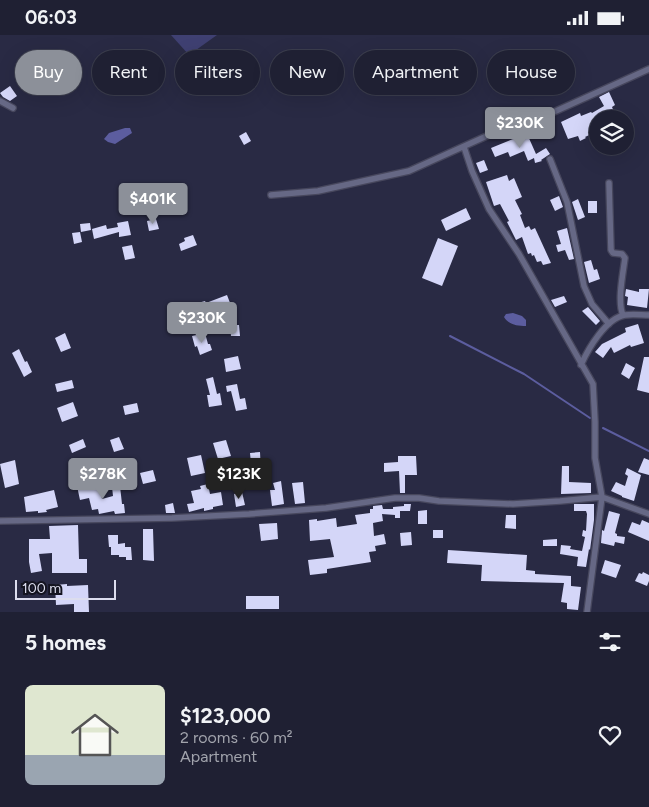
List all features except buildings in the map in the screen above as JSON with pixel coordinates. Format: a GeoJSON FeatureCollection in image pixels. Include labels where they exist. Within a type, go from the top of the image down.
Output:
{"type":"FeatureCollection","features":[{"type":"Feature","properties":{"kind":"street"},"geometry":{"type":"LineString","coordinates":[[271,195],[318,191],[410,171],[500,130],[536,120],[649,69]]}},
{"type":"Feature","properties":{"kind":"street"},"geometry":{"type":"LineString","coordinates":[[0,101],[13,108]]}},
{"type":"Feature","properties":{"kind":"street"},"geometry":{"type":"LineString","coordinates":[[464,147],[472,171],[489,209],[519,254],[592,384],[595,458],[602,497],[587,612]]}},
{"type":"Feature","properties":{"kind":"street"},"geometry":{"type":"LineString","coordinates":[[550,159],[567,202],[584,286],[592,304],[608,324]]}},
{"type":"Feature","properties":{"kind":"street"},"geometry":{"type":"LineString","coordinates":[[609,183],[611,250],[613,253],[622,254],[624,259],[621,297],[623,315]]}},
{"type":"Feature","properties":{"kind":"street"},"geometry":{"type":"LineString","coordinates":[[582,365],[587,352],[608,324],[623,315],[649,315]]}},
{"type":"Feature","properties":{"kind":"street"},"geometry":{"type":"LineString","coordinates":[[0,521],[164,518],[249,514],[326,508],[395,498],[513,503],[602,497],[649,514]]}},
{"type":"Feature","properties":{"kind":"shaded area"},"geometry":{"type":"Polygon","coordinates":[[[171,35],[217,35],[196,50],[184,50],[171,35]]]}},
{"type":"Feature","properties":{"kind":"shaded area"},"geometry":{"type":"Polygon","coordinates":[[[130,128],[132,133],[115,144],[104,139],[109,133],[130,128]]]}},
{"type":"Feature","properties":{"kind":"shaded area"},"geometry":{"type":"Polygon","coordinates":[[[513,313],[522,316],[526,320],[526,326],[514,325],[508,322],[504,317],[506,314],[513,313]]]}},
{"type":"Feature","properties":{"kind":"waterway"},"geometry":{"type":"LineString","coordinates":[[450,336],[524,374],[590,418]]}},
{"type":"Feature","properties":{"kind":"waterway"},"geometry":{"type":"LineString","coordinates":[[603,428],[649,451]]}}]}
